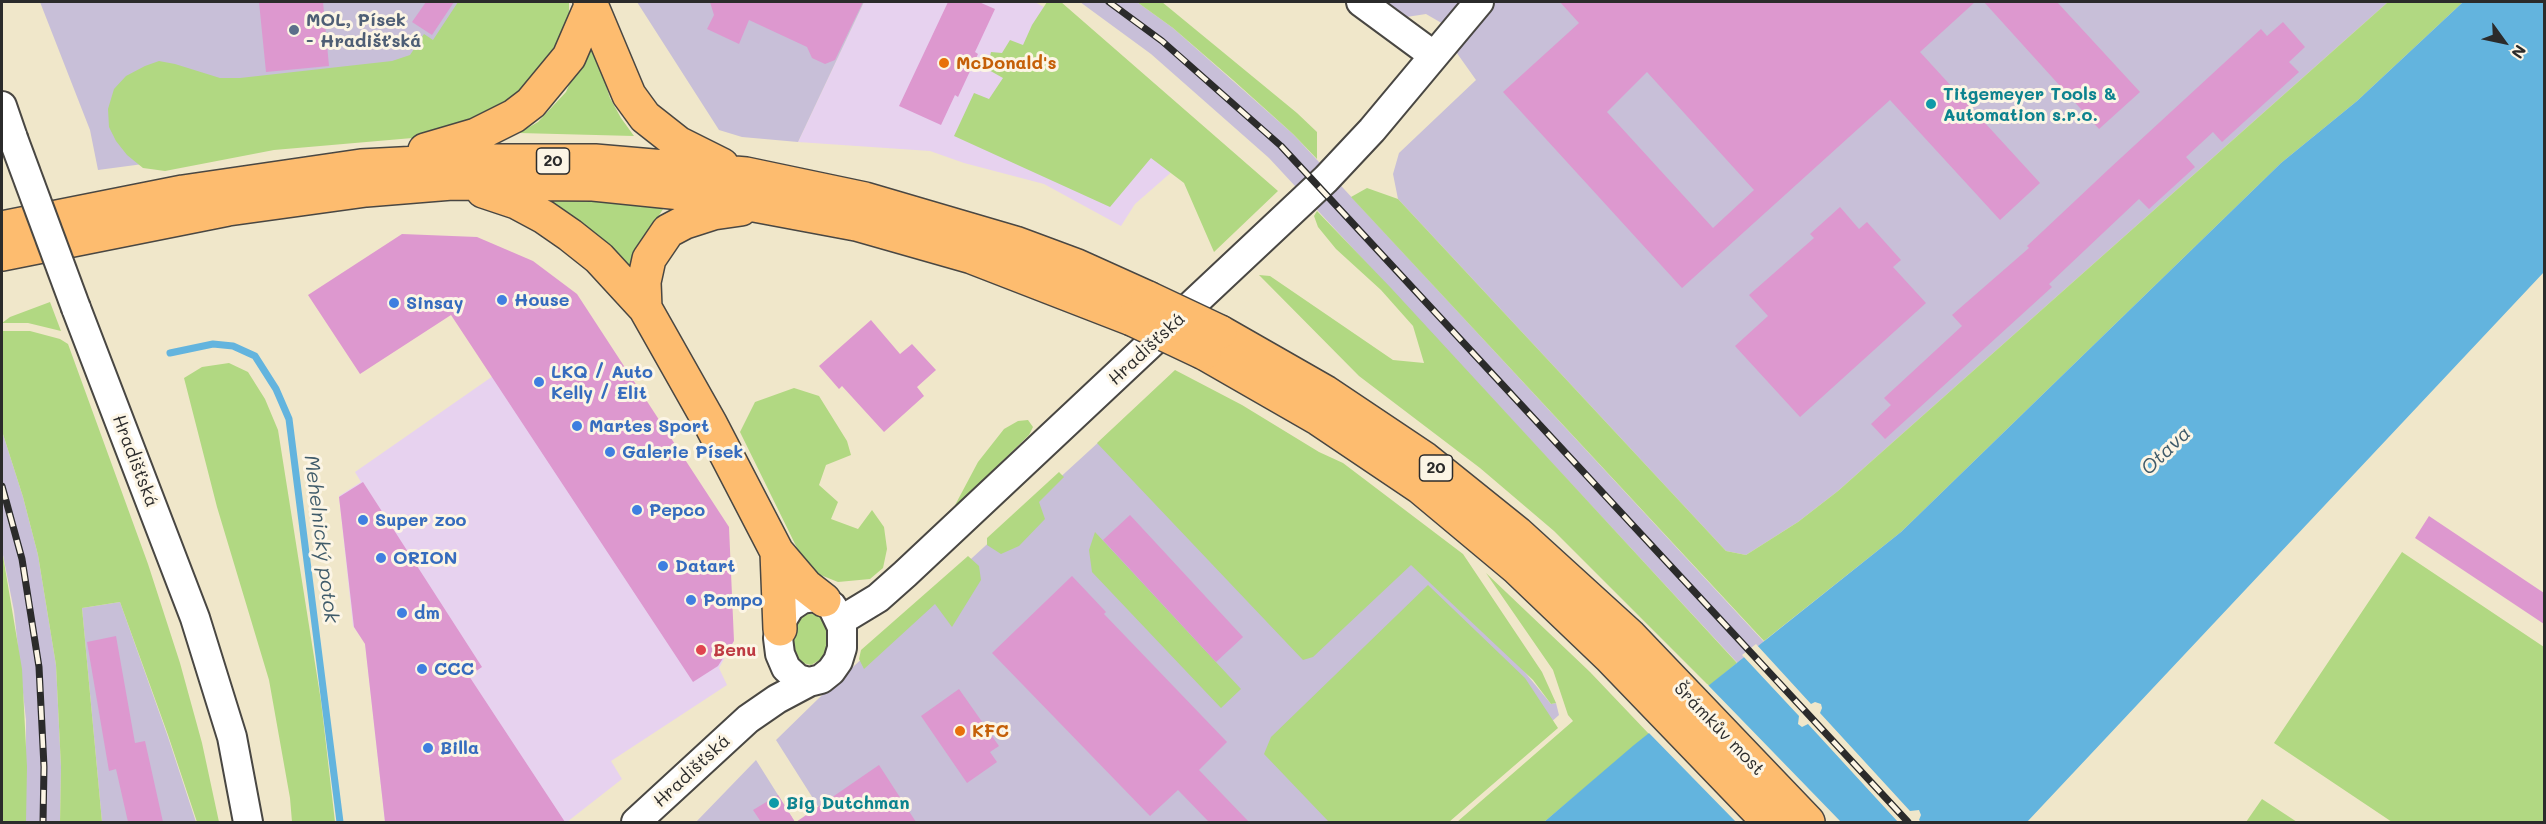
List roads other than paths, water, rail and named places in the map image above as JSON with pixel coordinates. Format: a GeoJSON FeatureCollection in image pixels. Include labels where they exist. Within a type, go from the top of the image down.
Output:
{"type":"FeatureCollection","features":[{"type":"Feature","properties":{"kind":"highway"},"geometry":{"type":"LineString","coordinates":[[361,166],[476,135],[514,116],[531,103],[558,73],[578,41],[591,4]]}},
{"type":"Feature","properties":{"kind":"highway"},"geometry":{"type":"LineString","coordinates":[[591,4],[629,95],[645,117],[660,130],[697,154],[746,174]]}},
{"type":"Feature","properties":{"kind":"highway","name":"20"},"geometry":{"type":"LineString","coordinates":[[2,228],[183,192],[361,166],[458,160],[595,160],[746,174],[865,199],[1015,243],[1067,262],[1140,308],[1212,343],[1325,392],[1425,459],[1516,533],[1620,646]]}},
{"type":"Feature","properties":{"kind":"highway"},"geometry":{"type":"LineString","coordinates":[[452,183],[508,199],[544,217],[599,258],[645,308],[715,432],[777,552],[798,578],[832,610]]}},
{"type":"Feature","properties":{"kind":"highway","name":"20"},"geometry":{"type":"LineString","coordinates":[[2,254],[228,209],[366,190],[452,183],[593,184],[701,195],[856,224],[1140,308]]}},
{"type":"Feature","properties":{"kind":"highway"},"geometry":{"type":"LineString","coordinates":[[645,308],[644,282],[650,259],[669,231],[686,222],[713,213],[775,208]]}},
{"type":"Feature","properties":{"kind":"highway"},"geometry":{"type":"LineString","coordinates":[[777,552],[779,637]]}},
{"type":"Feature","properties":{"kind":"highway","name":"Šrámkův most"},"geometry":{"type":"LineString","coordinates":[[1620,646],[1769,822]]}},
{"type":"Feature","properties":{"kind":"highway","name":"Šrámkův most"},"geometry":{"type":"LineString","coordinates":[[1620,646],[1808,822]]}},
{"type":"Feature","properties":{"kind":"street"},"geometry":{"type":"LineString","coordinates":[[1361,2],[1433,55]]}},
{"type":"Feature","properties":{"kind":"street","name":"Hradišťská"},"geometry":{"type":"LineString","coordinates":[[748,719],[766,683],[786,612],[795,602],[808,597],[832,610],[868,605],[887,590],[1229,272],[1341,163],[1396,103],[1433,55],[1479,2]]}},
{"type":"Feature","properties":{"kind":"street","name":"Hradišťská"},"geometry":{"type":"LineString","coordinates":[[2,106],[76,308],[195,618],[231,737],[249,822]]}},
{"type":"Feature","properties":{"kind":"street","name":"Hradišťská"},"geometry":{"type":"LineString","coordinates":[[636,822],[748,719],[777,699],[827,675],[838,661],[843,641],[832,610]]}},
{"type":"Feature","properties":{"kind":"street"},"geometry":{"type":"LineString","coordinates":[[779,637],[783,662],[789,672],[798,679],[809,682]]}},
{"type":"Feature","properties":{"kind":"water","name":"Otava"},"geometry":{"type":"Polygon","coordinates":[[[2463,2],[2544,2],[2544,272],[2027,822],[1544,822],[1634,745],[1901,532],[2281,163],[2357,101],[2463,2]]]}},
{"type":"Feature","properties":{"kind":"waterway","name":"Mehelnický potok"},"geometry":{"type":"LineString","coordinates":[[170,353],[213,344],[233,346],[255,356],[276,389],[289,419],[340,822]]}},
{"type":"Feature","properties":{"kind":"railway"},"geometry":{"type":"LineString","coordinates":[[1109,2],[1162,41],[1281,146],[1908,822]]}},
{"type":"Feature","properties":{"kind":"railway"},"geometry":{"type":"LineString","coordinates":[[2,486],[22,559],[39,667],[44,767],[43,822]]}},
{"type":"Feature","properties":{"kind":"place","name":"MOL, Písek - Hradišťská"},"geometry":{"type":"Point","coordinates":[294,30]}},
{"type":"Feature","properties":{"kind":"place","name":"McDonald's"},"geometry":{"type":"Point","coordinates":[944,63]}},
{"type":"Feature","properties":{"kind":"place","name":"Titgemeyer Tools & Automation s.r.o."},"geometry":{"type":"Point","coordinates":[1931,104]}},
{"type":"Feature","properties":{"kind":"place","name":"House"},"geometry":{"type":"Point","coordinates":[502,300]}},
{"type":"Feature","properties":{"kind":"place","name":"Sinsay"},"geometry":{"type":"Point","coordinates":[394,303]}},
{"type":"Feature","properties":{"kind":"place","name":"LKQ / Auto Kelly / Elit"},"geometry":{"type":"Point","coordinates":[539,382]}},
{"type":"Feature","properties":{"kind":"place","name":"Martes Sport"},"geometry":{"type":"Point","coordinates":[577,426]}},
{"type":"Feature","properties":{"kind":"place","name":"Galerie Písek"},"geometry":{"type":"Point","coordinates":[610,452]}},
{"type":"Feature","properties":{"kind":"place","name":"Pepco"},"geometry":{"type":"Point","coordinates":[637,510]}},
{"type":"Feature","properties":{"kind":"place","name":"Super zoo"},"geometry":{"type":"Point","coordinates":[363,520]}},
{"type":"Feature","properties":{"kind":"place","name":"ORION"},"geometry":{"type":"Point","coordinates":[381,558]}},
{"type":"Feature","properties":{"kind":"place","name":"Datart"},"geometry":{"type":"Point","coordinates":[663,566]}},
{"type":"Feature","properties":{"kind":"place","name":"Pompo"},"geometry":{"type":"Point","coordinates":[691,600]}},
{"type":"Feature","properties":{"kind":"place","name":"dm"},"geometry":{"type":"Point","coordinates":[402,613]}},
{"type":"Feature","properties":{"kind":"place","name":"Benu"},"geometry":{"type":"Point","coordinates":[701,650]}},
{"type":"Feature","properties":{"kind":"place","name":"CCC"},"geometry":{"type":"Point","coordinates":[422,669]}},
{"type":"Feature","properties":{"kind":"place","name":"KFC"},"geometry":{"type":"Point","coordinates":[960,731]}},
{"type":"Feature","properties":{"kind":"place","name":"Billa"},"geometry":{"type":"Point","coordinates":[428,748]}},
{"type":"Feature","properties":{"kind":"place","name":"Big Dutchman"},"geometry":{"type":"Point","coordinates":[774,803]}}]}
